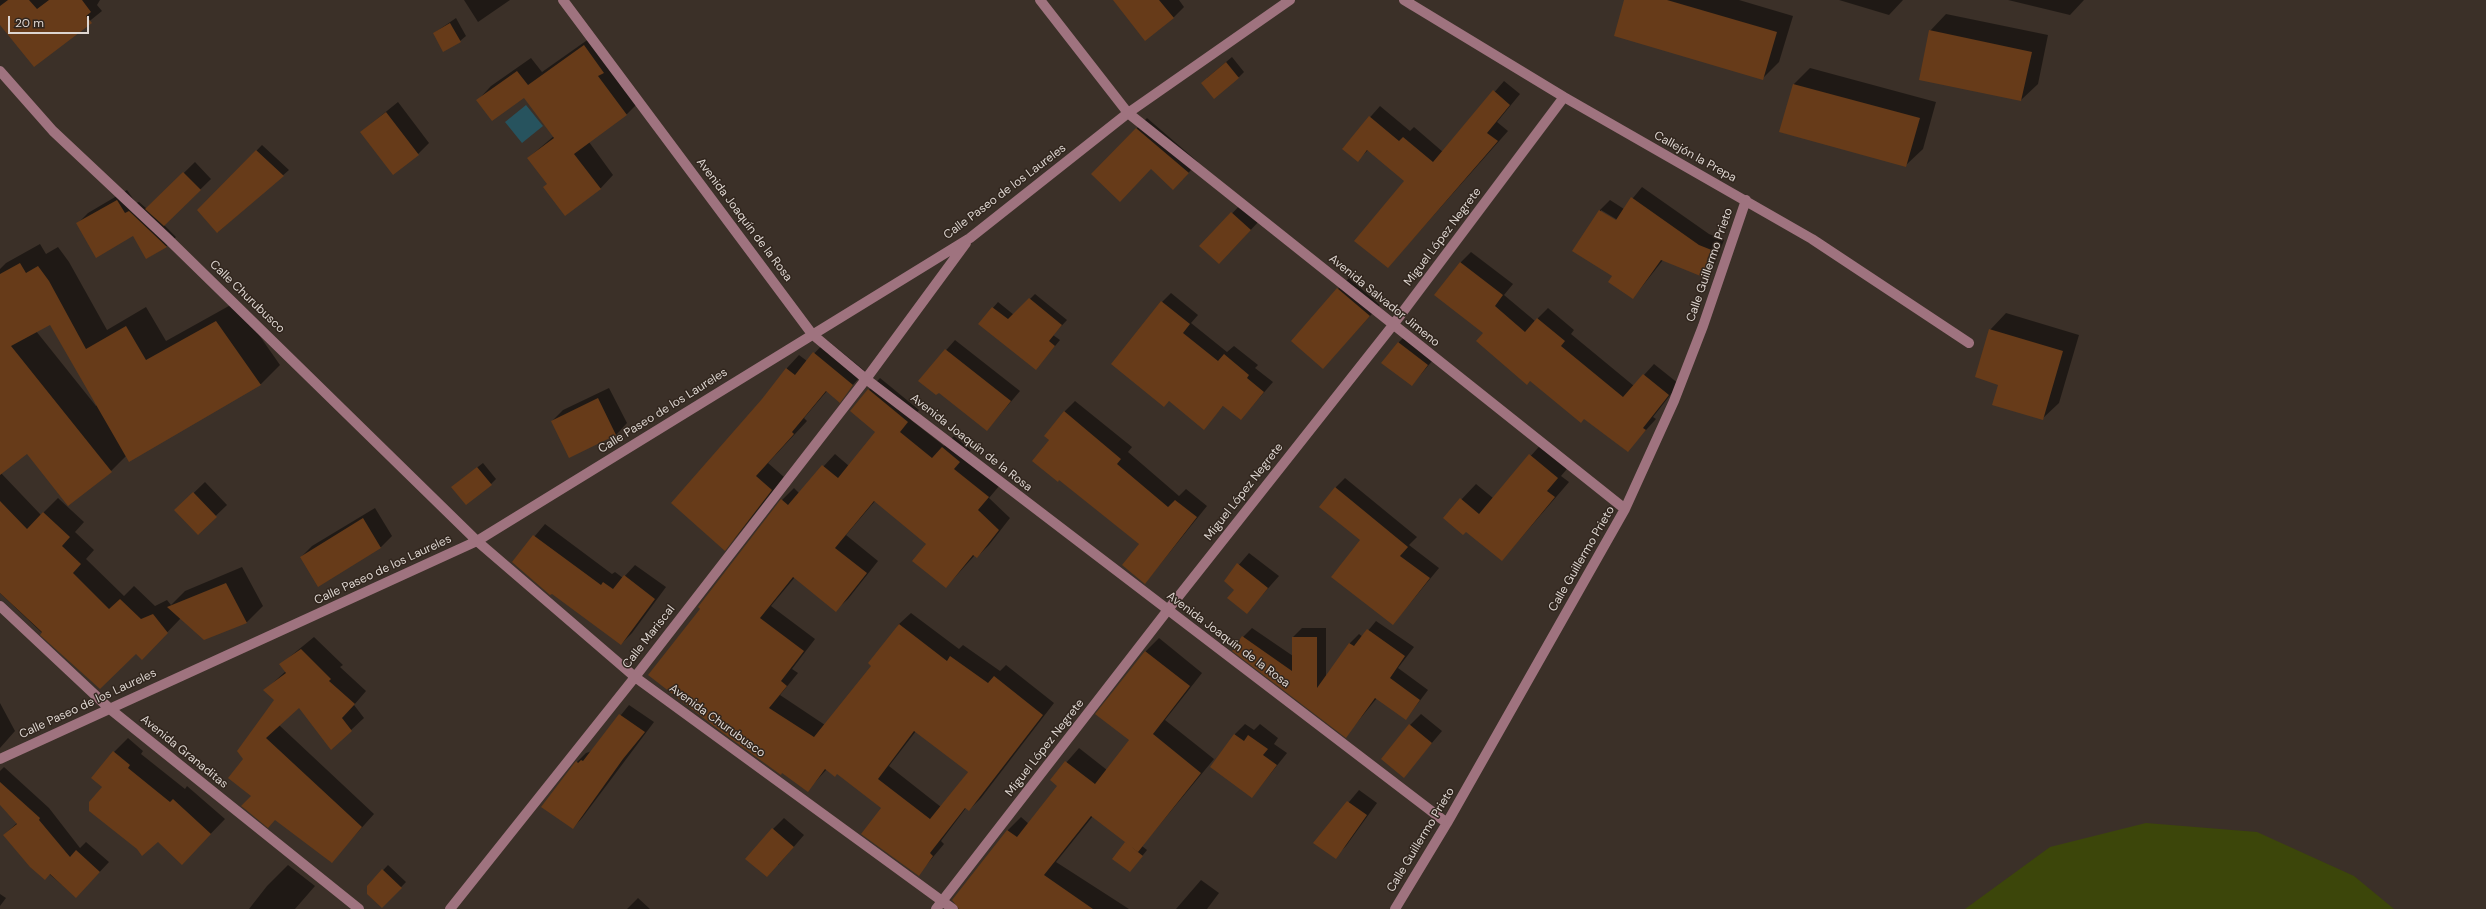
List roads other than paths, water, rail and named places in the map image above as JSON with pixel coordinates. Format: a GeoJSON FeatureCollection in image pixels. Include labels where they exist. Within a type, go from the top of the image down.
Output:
{"type":"FeatureCollection","features":[{"type":"Feature","properties":{"kind":"street","name":"Avenida Joaquín de la Rosa"},"geometry":{"type":"LineString","coordinates":[[563,0],[812,334],[866,379],[1167,611],[1447,823]]}},
{"type":"Feature","properties":{"kind":"street","name":"Avenida Salvador Jimeno"},"geometry":{"type":"LineString","coordinates":[[1040,0],[1128,113],[1625,509]]}},
{"type":"Feature","properties":{"kind":"street","name":"Calle Paseo de los Laureles"},"geometry":{"type":"LineString","coordinates":[[0,759],[477,541],[970,238],[1128,113],[1290,0]]}},
{"type":"Feature","properties":{"kind":"street","name":"Callejón la Prepa"},"geometry":{"type":"LineString","coordinates":[[1404,0],[1564,98],[1746,200],[1812,239],[1969,343]]}},
{"type":"Feature","properties":{"kind":"street","name":"Calle Churubusco"},"geometry":{"type":"LineString","coordinates":[[0,71],[53,131],[168,239],[477,541]]}},
{"type":"Feature","properties":{"kind":"street","name":"Miguel López Negrete"},"geometry":{"type":"LineString","coordinates":[[936,909],[1167,611],[1393,325],[1564,98]]}},
{"type":"Feature","properties":{"kind":"street","name":"Calle Guillermo Prieto"},"geometry":{"type":"LineString","coordinates":[[1395,909],[1447,823],[1625,509],[1677,393],[1746,200]]}},
{"type":"Feature","properties":{"kind":"street","name":"Calle Mariscal"},"geometry":{"type":"LineString","coordinates":[[450,909],[635,677],[866,379],[970,238]]}},
{"type":"Feature","properties":{"kind":"street","name":"Avenida Churubusco"},"geometry":{"type":"LineString","coordinates":[[477,541],[635,677],[953,909]]}},
{"type":"Feature","properties":{"kind":"street","name":"Avenida Granaditas"},"geometry":{"type":"LineString","coordinates":[[0,606],[110,709],[359,909]]}},
{"type":"Feature","properties":{"kind":"water"},"geometry":{"type":"Polygon","coordinates":[[[526,105],[543,126],[522,143],[505,122],[526,105]]]}}]}
